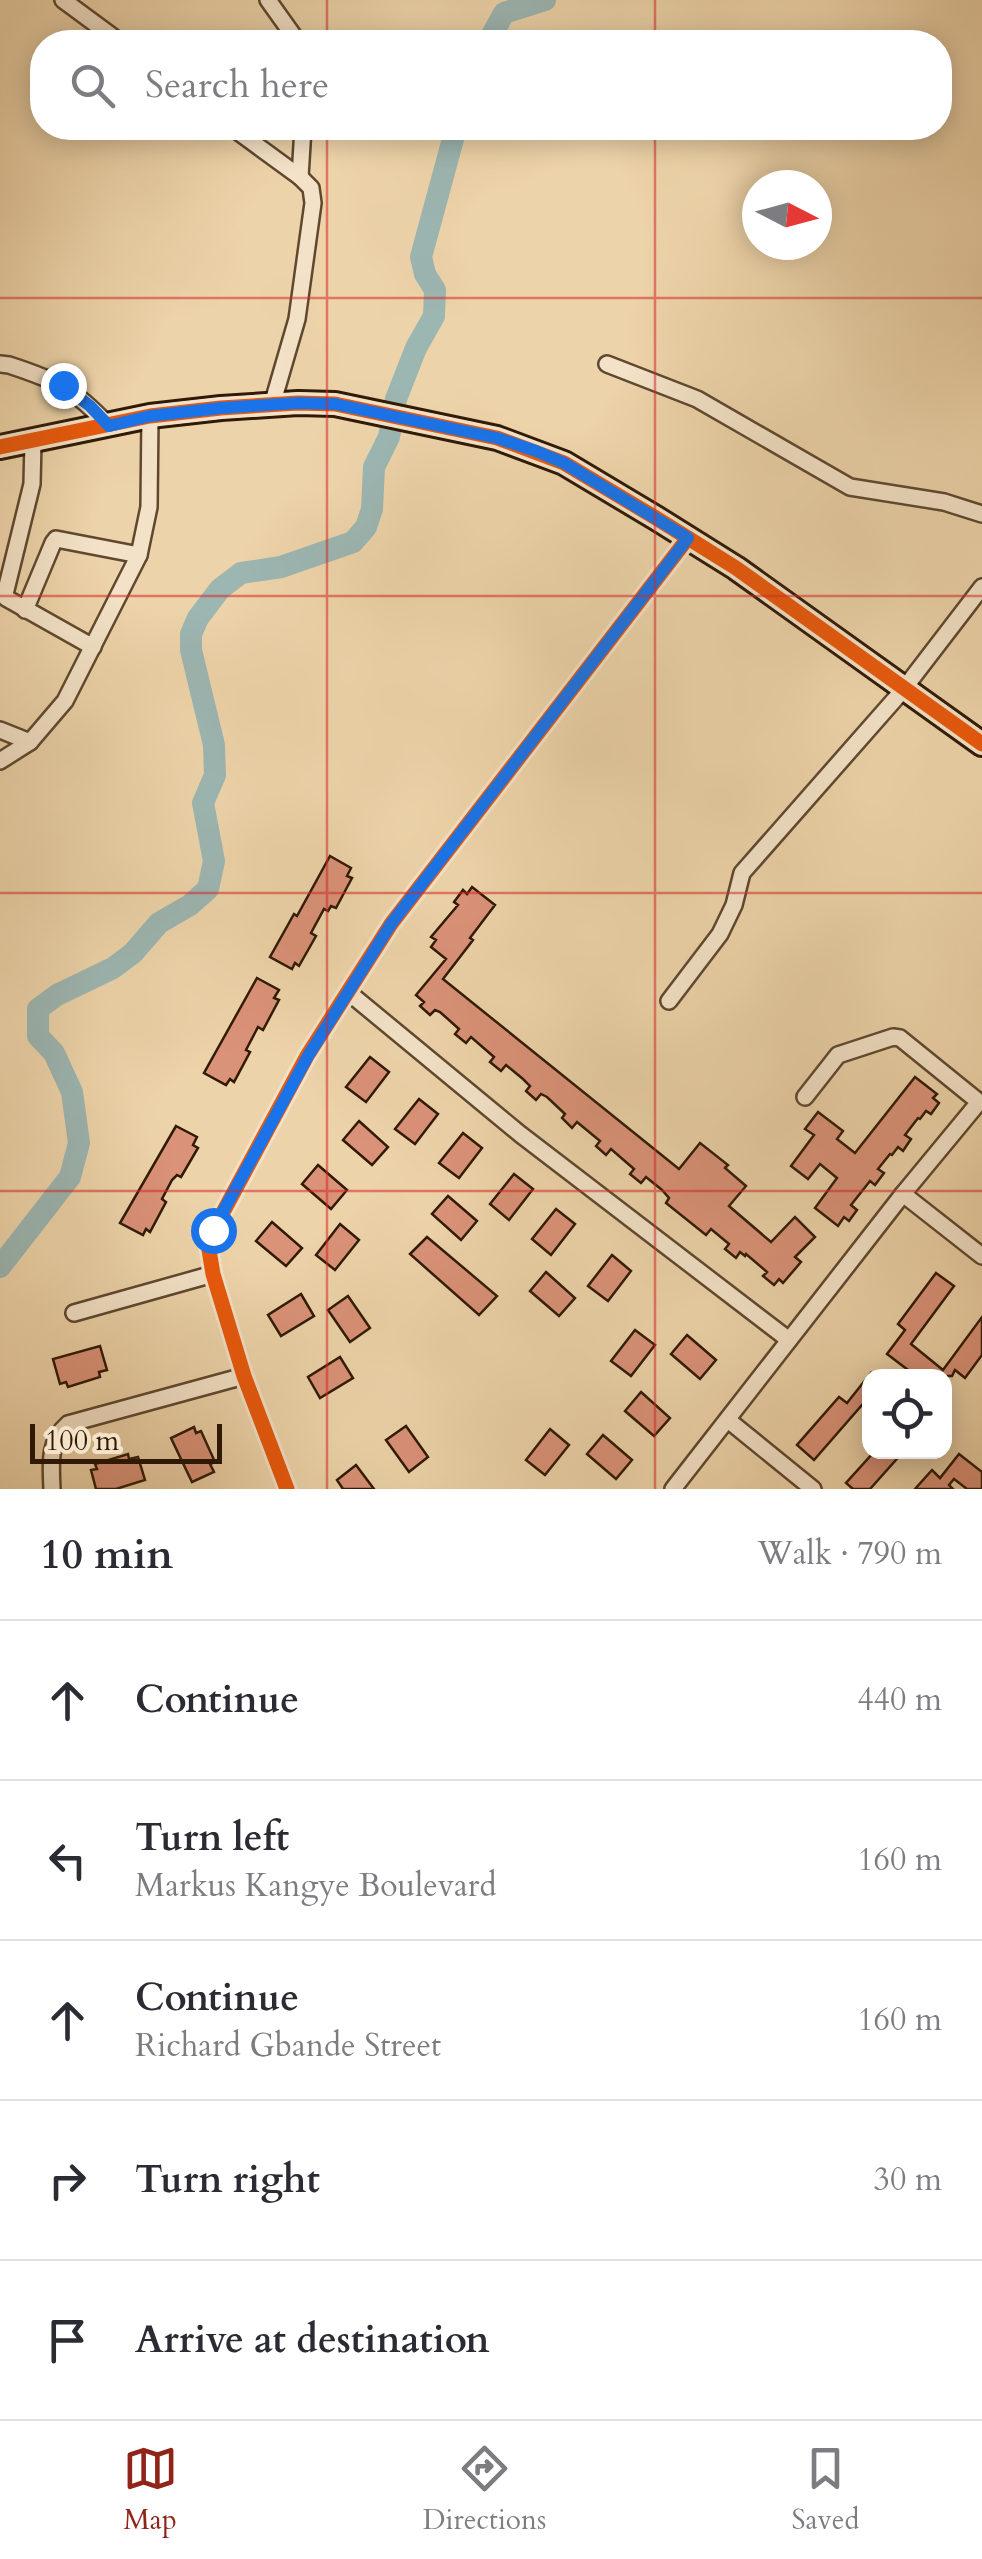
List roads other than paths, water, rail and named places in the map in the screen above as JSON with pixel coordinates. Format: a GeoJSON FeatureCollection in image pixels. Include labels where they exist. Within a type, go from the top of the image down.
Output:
{"type":"FeatureCollection","features":[{"type":"Feature","properties":{"kind":"street"},"geometry":{"type":"LineString","coordinates":[[63,0],[104,30]]}},
{"type":"Feature","properties":{"kind":"street"},"geometry":{"type":"LineString","coordinates":[[268,0],[289,30]]}},
{"type":"Feature","properties":{"kind":"street"},"geometry":{"type":"LineString","coordinates":[[249,140],[300,177],[310,188],[314,202],[297,319],[272,405]]}},
{"type":"Feature","properties":{"kind":"street"},"geometry":{"type":"LineString","coordinates":[[300,177],[303,140]]}},
{"type":"Feature","properties":{"kind":"street"},"geometry":{"type":"LineString","coordinates":[[0,364],[63,385],[109,426]]}},
{"type":"Feature","properties":{"kind":"street"},"geometry":{"type":"LineString","coordinates":[[607,364],[697,399],[850,487],[944,502],[982,514]]}},
{"type":"Feature","properties":{"kind":"street"},"geometry":{"type":"LineString","coordinates":[[0,447],[150,416],[272,405],[335,404],[497,438],[564,463],[736,568],[982,744]]}},
{"type":"Feature","properties":{"kind":"street"},"geometry":{"type":"LineString","coordinates":[[0,761],[30,742],[65,701],[139,555],[150,507],[150,416]]}},
{"type":"Feature","properties":{"kind":"street"},"geometry":{"type":"LineString","coordinates":[[34,441],[32,484],[5,594],[8,601],[92,647]]}},
{"type":"Feature","properties":{"kind":"street"},"geometry":{"type":"LineString","coordinates":[[287,1489],[244,1376],[213,1274],[213,1230],[308,1056],[391,924],[688,538]]}},
{"type":"Feature","properties":{"kind":"street"},"geometry":{"type":"LineString","coordinates":[[26,610],[56,539],[139,555]]}},
{"type":"Feature","properties":{"kind":"street"},"geometry":{"type":"LineString","coordinates":[[669,1001],[720,934],[734,905],[742,873],[903,690],[982,588]]}},
{"type":"Feature","properties":{"kind":"street"},"geometry":{"type":"LineString","coordinates":[[0,730],[30,742]]}},
{"type":"Feature","properties":{"kind":"street"},"geometry":{"type":"LineString","coordinates":[[348,992],[520,1134],[789,1340]]}},
{"type":"Feature","properties":{"kind":"street"},"geometry":{"type":"LineString","coordinates":[[674,1489],[981,1100],[893,1036],[838,1055],[805,1097]]}},
{"type":"Feature","properties":{"kind":"street"},"geometry":{"type":"LineString","coordinates":[[903,1194],[982,1256]]}},
{"type":"Feature","properties":{"kind":"street"},"geometry":{"type":"LineString","coordinates":[[74,1312],[213,1274]]}},
{"type":"Feature","properties":{"kind":"street"},"geometry":{"type":"LineString","coordinates":[[52,1489],[52,1449],[58,1433],[68,1424],[244,1376]]}},
{"type":"Feature","properties":{"kind":"street"},"geometry":{"type":"LineString","coordinates":[[728,1420],[813,1489]]}},
{"type":"Feature","properties":{"kind":"waterway"},"geometry":{"type":"LineString","coordinates":[[495,30],[504,13],[545,0]]}},
{"type":"Feature","properties":{"kind":"waterway"},"geometry":{"type":"LineString","coordinates":[[0,1267],[70,1177],[79,1143],[72,1092],[54,1053],[38,1036],[38,1009],[57,995],[113,968],[133,953],[159,923],[208,889],[214,861],[203,803],[215,775],[214,745],[191,650],[191,634],[198,618],[220,589],[241,573],[281,567],[353,542],[366,527],[372,509],[374,467],[389,437],[396,399],[416,348],[434,316],[435,290],[421,257],[453,140]]}}]}
